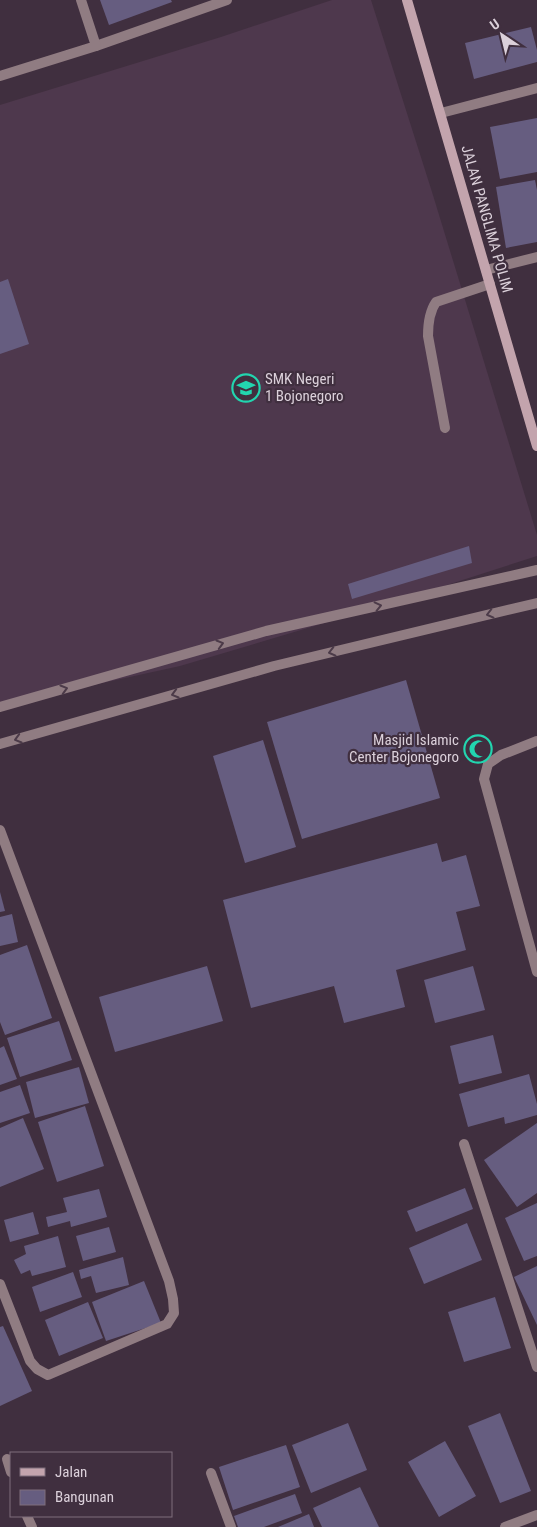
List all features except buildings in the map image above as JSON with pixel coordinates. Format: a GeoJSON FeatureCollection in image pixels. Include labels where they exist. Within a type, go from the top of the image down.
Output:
{"type":"FeatureCollection","features":[{"type":"Feature","properties":{"kind":"main road","name":"JALAN PANGLIMA POLIM"},"geometry":{"type":"LineString","coordinates":[[407,0],[537,446]]}},
{"type":"Feature","properties":{"kind":"street"},"geometry":{"type":"LineString","coordinates":[[81,0],[96,46]]}},
{"type":"Feature","properties":{"kind":"street"},"geometry":{"type":"LineString","coordinates":[[0,76],[96,46],[227,0]]}},
{"type":"Feature","properties":{"kind":"street"},"geometry":{"type":"LineString","coordinates":[[441,113],[537,88]]}},
{"type":"Feature","properties":{"kind":"street"},"geometry":{"type":"LineString","coordinates":[[486,270],[537,257]]}},
{"type":"Feature","properties":{"kind":"street"},"geometry":{"type":"LineString","coordinates":[[445,428],[428,336],[431,308],[436,302],[490,284]]}},
{"type":"Feature","properties":{"kind":"street"},"geometry":{"type":"LineString","coordinates":[[0,707],[266,631],[537,570]]}},
{"type":"Feature","properties":{"kind":"street"},"geometry":{"type":"LineString","coordinates":[[0,744],[274,666],[537,603]]}},
{"type":"Feature","properties":{"kind":"street"},"geometry":{"type":"LineString","coordinates":[[537,741],[501,756],[488,764],[484,779],[537,972]]}},
{"type":"Feature","properties":{"kind":"street"},"geometry":{"type":"LineString","coordinates":[[0,830],[169,1281],[174,1299],[174,1313],[167,1324],[48,1375],[30,1361],[0,1284]]}},
{"type":"Feature","properties":{"kind":"street"},"geometry":{"type":"LineString","coordinates":[[464,1144],[537,1367]]}},
{"type":"Feature","properties":{"kind":"street"},"geometry":{"type":"LineString","coordinates":[[7,1460],[10,1469]]}},
{"type":"Feature","properties":{"kind":"street"},"geometry":{"type":"LineString","coordinates":[[211,1473],[231,1527]]}},
{"type":"Feature","properties":{"kind":"street"},"geometry":{"type":"LineString","coordinates":[[506,1527],[537,1515]]}},
{"type":"Feature","properties":{"kind":"shaded area","name":"SMK Negeri 1 Bojonegoro"},"geometry":{"type":"Polygon","coordinates":[[[332,0],[371,0],[537,535],[537,556],[385,605],[180,666],[84,687],[0,711],[0,105],[221,37],[332,0]]]}},
{"type":"Feature","properties":{"kind":"place","name":"SMK Negeri 1 Bojonegoro"},"geometry":{"type":"Point","coordinates":[246,388]}},
{"type":"Feature","properties":{"kind":"place","name":"Masjid Islamic Center Bojonegoro"},"geometry":{"type":"Point","coordinates":[478,749]}}]}
